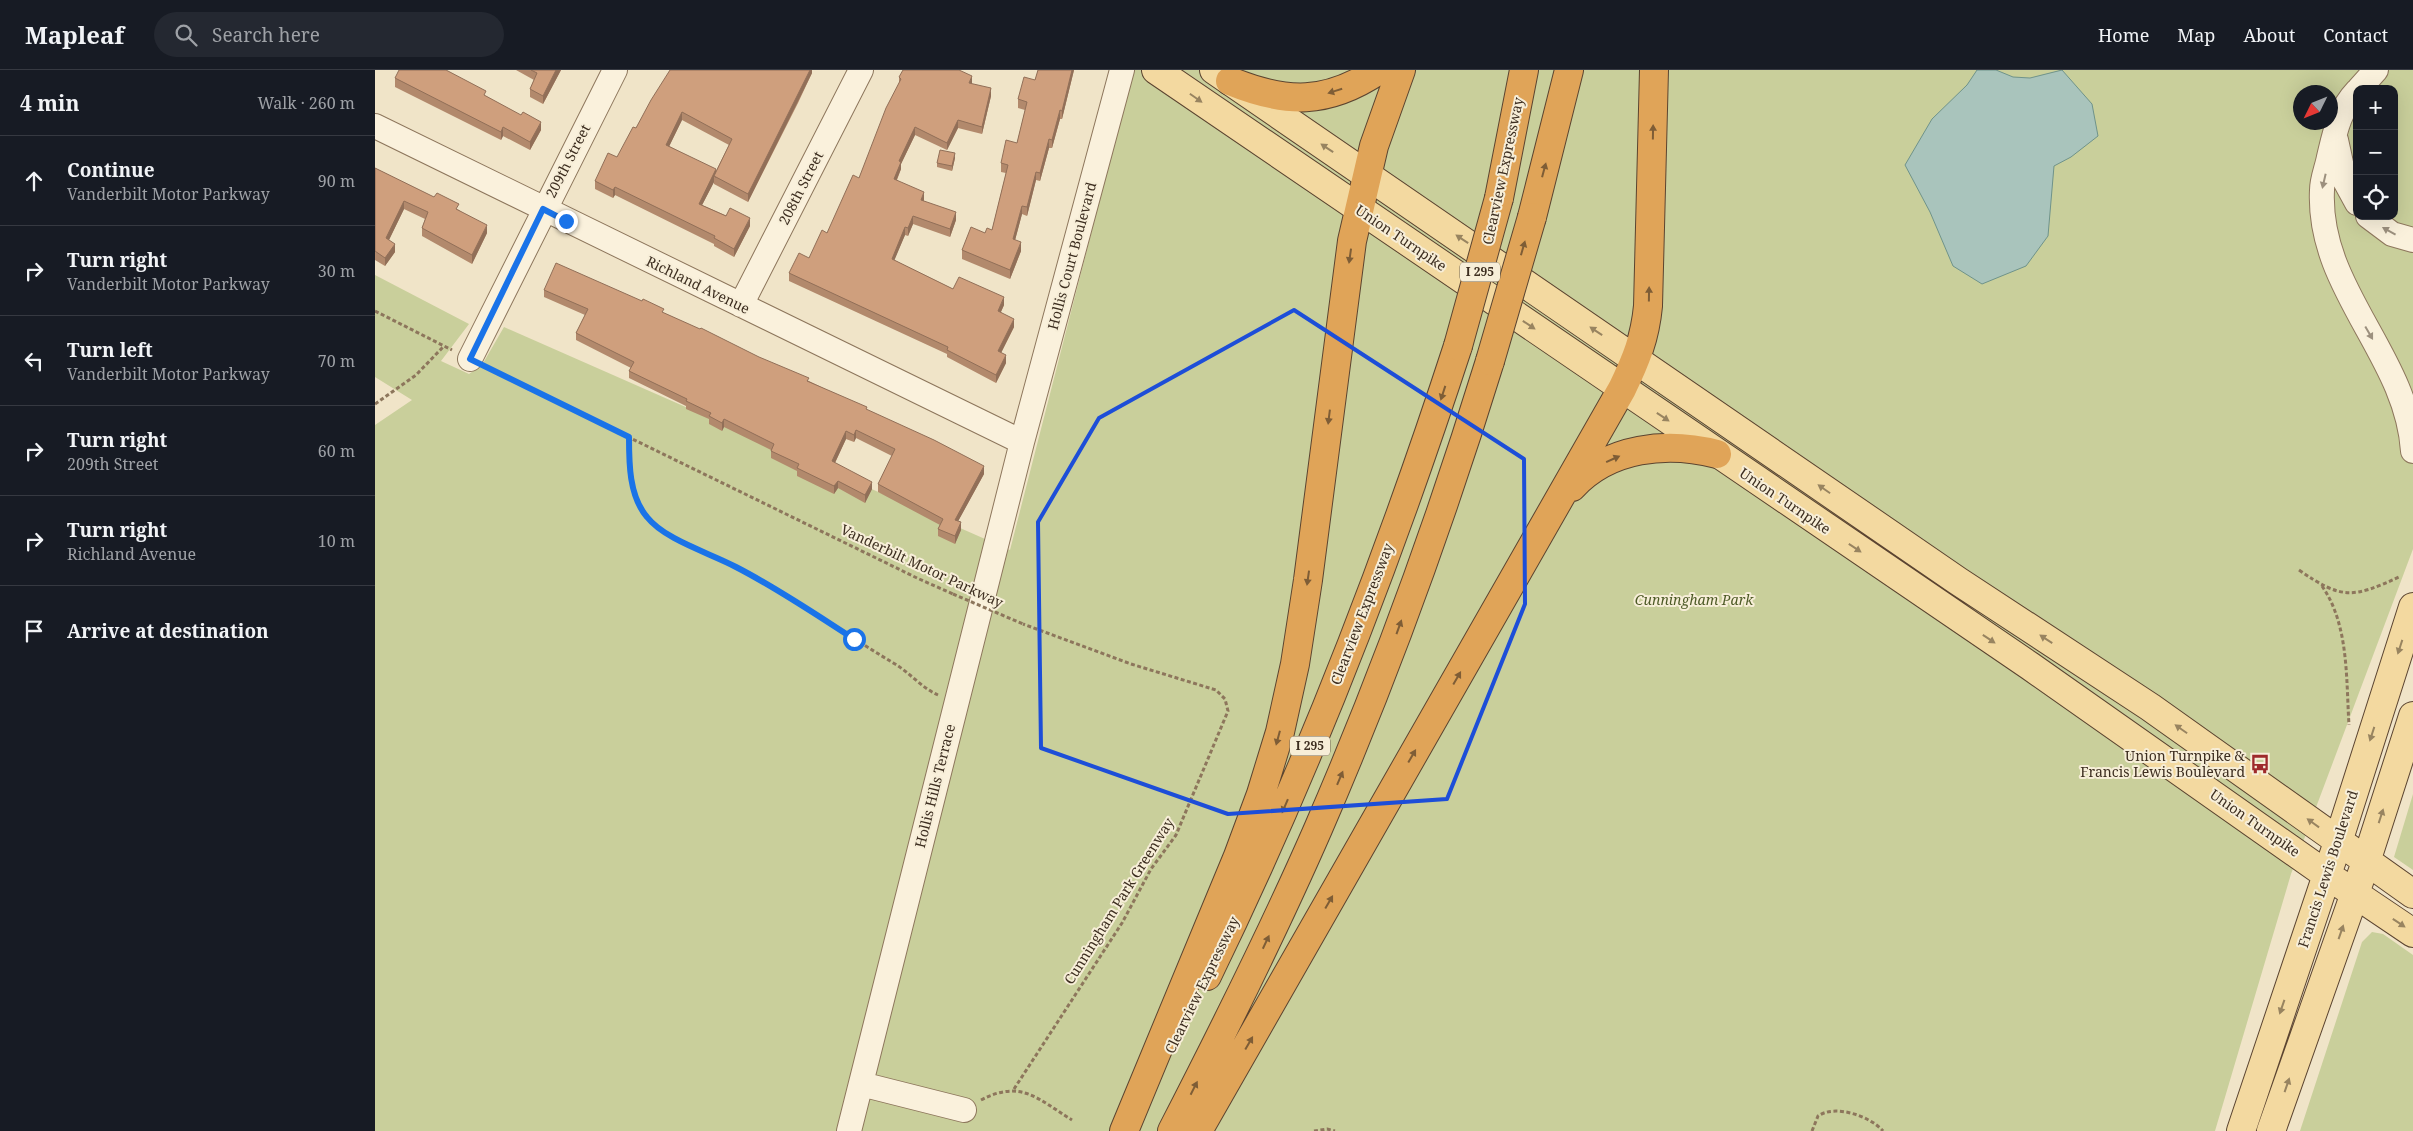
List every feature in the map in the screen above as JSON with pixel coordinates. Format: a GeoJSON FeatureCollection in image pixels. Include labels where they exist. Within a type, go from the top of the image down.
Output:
{"type":"FeatureCollection","features":[{"type":"Feature","properties":{"kind":"highway"},"geometry":{"type":"LineString","coordinates":[[1222,75],[1269,95],[1302,98],[1335,92],[1352,86],[1379,70]]}},
{"type":"Feature","properties":{"kind":"highway"},"geometry":{"type":"LineString","coordinates":[[1124,1131],[1238,856],[1261,794],[1280,732],[1301,626],[1352,242],[1374,146],[1401,70]]}},
{"type":"Feature","properties":{"kind":"highway","name":"Clearview Expressway"},"geometry":{"type":"LineString","coordinates":[[1129,1131],[1229,931],[1283,812],[1382,564],[1423,454],[1459,346],[1499,198],[1524,70]]}},
{"type":"Feature","properties":{"kind":"highway","name":"I 295"},"geometry":{"type":"LineString","coordinates":[[1172,1131],[1264,946],[1345,766],[1414,586],[1490,362],[1532,217],[1569,70]]}},
{"type":"Feature","properties":{"kind":"highway"},"geometry":{"type":"LineString","coordinates":[[1199,1131],[1622,389],[1636,359],[1646,331],[1648,306],[1654,70]]}},
{"type":"Feature","properties":{"kind":"highway"},"geometry":{"type":"LineString","coordinates":[[1550,514],[1575,483],[1599,466],[1629,453],[1665,447],[1701,450],[1717,454]]}},
{"type":"Feature","properties":{"kind":"main road","name":"Union Turnpike"},"geometry":{"type":"LineString","coordinates":[[1156,70],[1338,196],[1359,208],[2030,666],[2327,875],[2413,933]]}},
{"type":"Feature","properties":{"kind":"main road"},"geometry":{"type":"LineString","coordinates":[[1222,75],[1958,581],[2150,707],[2413,894]]}},
{"type":"Feature","properties":{"kind":"main road","name":"Francis Lewis Boulevard"},"geometry":{"type":"LineString","coordinates":[[2241,1131],[2339,842],[2413,607]]}},
{"type":"Feature","properties":{"kind":"main road"},"geometry":{"type":"LineString","coordinates":[[2271,1131],[2366,862],[2413,716]]}},
{"type":"Feature","properties":{"kind":"street","name":"209th Street"},"geometry":{"type":"LineString","coordinates":[[470,359],[543,209],[615,70]]}},
{"type":"Feature","properties":{"kind":"street","name":"208th Street"},"geometry":{"type":"LineString","coordinates":[[741,306],[861,70]]}},
{"type":"Feature","properties":{"kind":"street","name":"Hollis Court Boulevard"},"geometry":{"type":"LineString","coordinates":[[1022,442],[1122,70]]}},
{"type":"Feature","properties":{"kind":"street"},"geometry":{"type":"LineString","coordinates":[[2362,85],[2376,70]]}},
{"type":"Feature","properties":{"kind":"street"},"geometry":{"type":"LineString","coordinates":[[2353,96],[2342,110],[2335,133],[2322,189],[2322,212],[2327,239],[2340,279],[2395,381],[2406,412],[2413,450]]}},
{"type":"Feature","properties":{"kind":"street","name":"Richland Avenue"},"geometry":{"type":"LineString","coordinates":[[375,126],[1022,442]]}},
{"type":"Feature","properties":{"kind":"street"},"geometry":{"type":"LineString","coordinates":[[2335,133],[2345,181],[2353,195]]}},
{"type":"Feature","properties":{"kind":"street"},"geometry":{"type":"LineString","coordinates":[[2373,220],[2392,234],[2413,240]]}},
{"type":"Feature","properties":{"kind":"street","name":"Hollis Hills Terrace"},"geometry":{"type":"LineString","coordinates":[[849,1131],[1022,442]]}},
{"type":"Feature","properties":{"kind":"street"},"geometry":{"type":"LineString","coordinates":[[861,1084],[964,1110]]}},
{"type":"Feature","properties":{"kind":"path","name":"Vanderbilt Motor Parkway"},"geometry":{"type":"LineString","coordinates":[[375,311],[917,578],[1023,624],[1131,664],[1216,690]]}},
{"type":"Feature","properties":{"kind":"path"},"geometry":{"type":"LineString","coordinates":[[375,404],[416,375],[444,346]]}},
{"type":"Feature","properties":{"kind":"path"},"geometry":{"type":"LineString","coordinates":[[629,437],[631,478],[638,505],[647,518],[665,533],[737,567],[782,592],[900,667],[939,696]]}},
{"type":"Feature","properties":{"kind":"path"},"geometry":{"type":"LineString","coordinates":[[2299,570],[2322,586],[2339,592],[2366,592],[2399,577]]}},
{"type":"Feature","properties":{"kind":"path"},"geometry":{"type":"LineString","coordinates":[[2322,586],[2333,601],[2343,636],[2349,725]]}},
{"type":"Feature","properties":{"kind":"path","name":"Cunningham Park Greenway"},"geometry":{"type":"LineString","coordinates":[[1014,1089],[1122,923],[1151,869],[1176,835],[1228,711],[1225,699],[1216,690]]}},
{"type":"Feature","properties":{"kind":"path"},"geometry":{"type":"LineString","coordinates":[[964,1110],[996,1092],[1014,1089],[1035,1097],[1072,1120]]}},
{"type":"Feature","properties":{"kind":"path"},"geometry":{"type":"LineString","coordinates":[[1812,1131],[1815,1120],[1828,1112],[1857,1116],[1875,1123],[1883,1131]]}},
{"type":"Feature","properties":{"kind":"path"},"geometry":{"type":"LineString","coordinates":[[1314,1131],[1327,1129],[1335,1131]]}},
{"type":"Feature","properties":{"kind":"highlighted area"},"geometry":{"type":"Polygon","coordinates":[[[1294,310],[1524,459],[1525,604],[1447,799],[1228,814],[1041,748],[1038,522],[1099,418],[1294,310]]]}},
{"type":"Feature","properties":{"kind":"green space","name":"Cunningham Park"},"geometry":{"type":"Polygon","coordinates":[[[1133,70],[2413,70],[2413,549],[2291,874],[2215,1131],[375,1131],[375,425],[412,400],[375,377],[375,275],[469,324],[441,361],[469,374],[482,365],[504,327],[1010,550],[1133,70]]]}},
{"type":"Feature","properties":{"kind":"green space"},"geometry":{"type":"Polygon","coordinates":[[[2413,794],[2413,870],[2394,857],[2413,794]]]}},
{"type":"Feature","properties":{"kind":"green space"},"geometry":{"type":"Polygon","coordinates":[[[2372,932],[2383,934],[2413,955],[2413,1131],[2300,1131],[2362,942],[2372,932]]]}},
{"type":"Feature","properties":{"kind":"water"},"geometry":{"type":"Polygon","coordinates":[[[1977,70],[1996,70],[2013,77],[2030,78],[2062,70],[2092,104],[2098,136],[2071,157],[2054,166],[2048,236],[2026,266],[1982,284],[1953,266],[1930,212],[1905,165],[1932,119],[1967,85],[1977,70]]]}},
{"type":"Feature","properties":{"kind":"building"},"geometry":{"type":"Polygon","coordinates":[[[399,70],[446,70],[486,91],[484,95],[521,115],[523,112],[541,122],[530,142],[503,127],[501,132],[395,78],[399,70]]]}},
{"type":"Feature","properties":{"kind":"building"},"geometry":{"type":"Polygon","coordinates":[[[531,70],[556,70],[543,96],[530,89],[537,73],[531,70]]]}},
{"type":"Feature","properties":{"kind":"building"},"geometry":{"type":"Polygon","coordinates":[[[670,70],[810,70],[748,194],[714,176],[732,139],[682,112],[666,145],[716,169],[699,204],[726,216],[730,208],[750,218],[734,249],[714,238],[715,236],[615,187],[613,190],[595,181],[608,153],[617,157],[633,127],[636,128],[670,70]]]}},
{"type":"Feature","properties":{"kind":"building"},"geometry":{"type":"Polygon","coordinates":[[[903,70],[959,70],[972,76],[969,83],[991,88],[982,127],[958,120],[947,143],[915,127],[899,161],[901,162],[894,179],[924,192],[921,200],[956,212],[950,229],[913,216],[908,228],[905,227],[892,259],[953,289],[959,277],[1004,297],[998,311],[1014,319],[998,351],[1006,355],[996,375],[947,350],[948,347],[789,273],[799,253],[809,258],[822,230],[827,233],[853,175],[859,178],[886,108],[901,79],[899,77],[903,70]]]}},
{"type":"Feature","properties":{"kind":"building"},"geometry":{"type":"Polygon","coordinates":[[[1038,70],[1072,70],[1062,111],[1060,110],[1052,140],[1049,139],[1040,173],[1036,172],[1027,207],[1022,206],[1013,239],[1021,242],[1010,270],[962,250],[971,227],[985,233],[987,228],[992,230],[1008,165],[1001,163],[1006,140],[1017,143],[1027,102],[1018,99],[1024,77],[1035,80],[1038,70]]]}},
{"type":"Feature","properties":{"kind":"building"},"geometry":{"type":"Polygon","coordinates":[[[940,150],[955,153],[952,166],[937,163],[940,150]]]}},
{"type":"Feature","properties":{"kind":"building"},"geometry":{"type":"Polygon","coordinates":[[[375,168],[434,197],[437,193],[459,204],[456,209],[487,225],[472,255],[422,228],[428,212],[404,201],[386,238],[395,244],[385,258],[375,251],[375,168]]]}},
{"type":"Feature","properties":{"kind":"building"},"geometry":{"type":"Polygon","coordinates":[[[556,263],[642,301],[643,299],[664,309],[662,312],[809,378],[807,381],[867,407],[866,409],[934,440],[984,466],[955,520],[961,522],[955,536],[938,529],[943,519],[878,484],[895,449],[856,430],[854,435],[846,431],[832,461],[872,482],[865,495],[838,481],[834,486],[797,468],[799,464],[771,451],[774,444],[724,419],[722,423],[709,416],[711,413],[686,401],[687,399],[629,371],[634,362],[576,333],[588,309],[544,290],[556,263]]]}},
{"type":"Feature","properties":{"kind":"place","name":"Union Turnpike & Francis Lewis Boulevard"},"geometry":{"type":"Point","coordinates":[2260,764]}},
{"type":"Feature","properties":{"kind":"route"},"geometry":{"type":"LineString","coordinates":[[566,221],[543,209],[470,359],[629,437],[631,478],[638,505],[647,518],[665,533],[737,567],[782,592],[854,639]]}}]}
